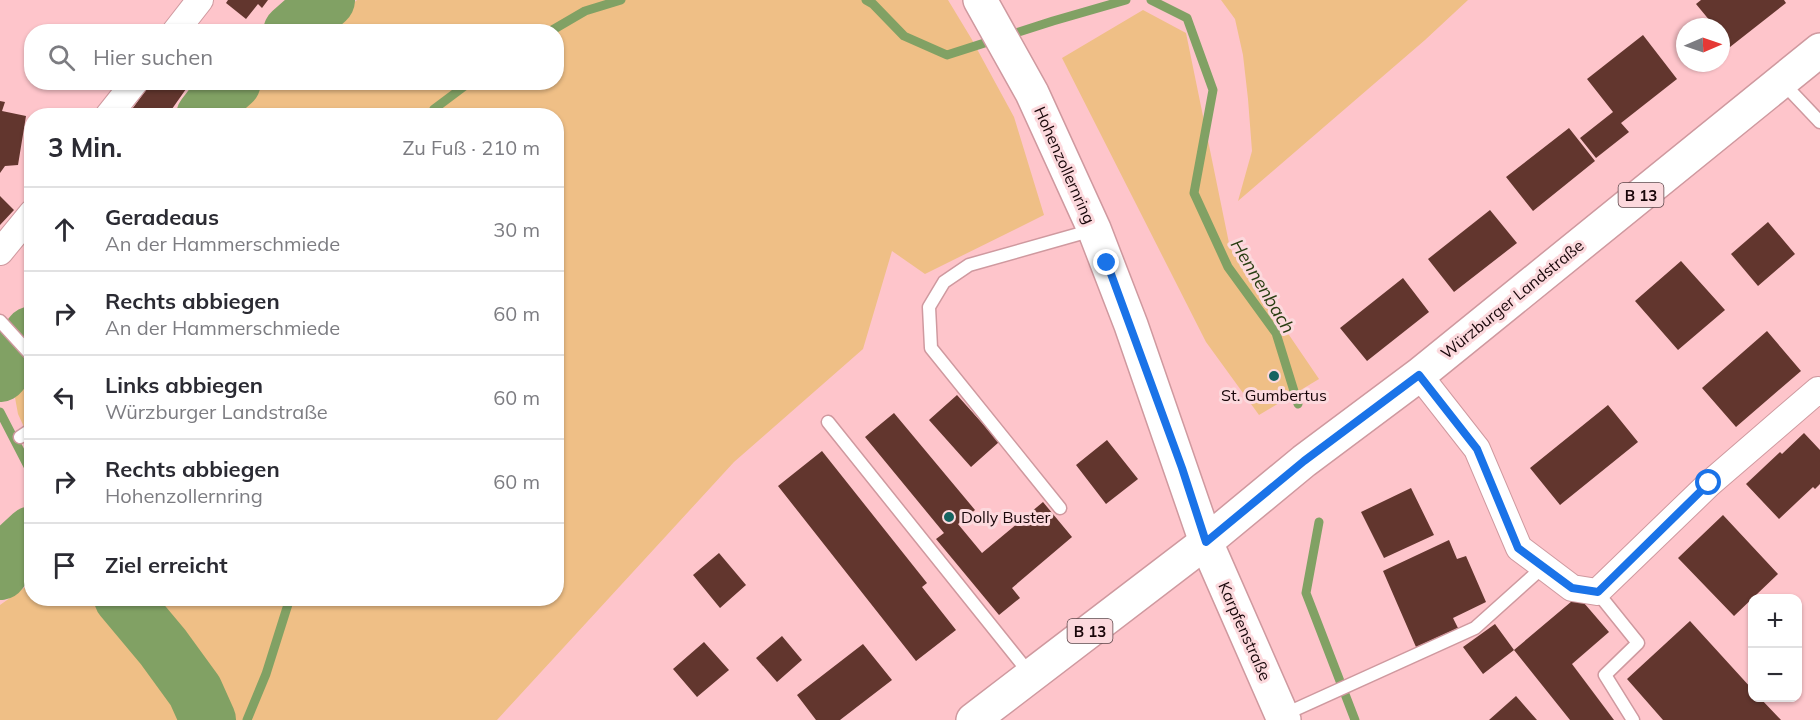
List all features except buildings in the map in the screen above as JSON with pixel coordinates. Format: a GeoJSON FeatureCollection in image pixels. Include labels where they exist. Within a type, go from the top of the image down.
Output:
{"type":"FeatureCollection","features":[{"type":"Feature","properties":{"kind":"main road","name":"Hohenzollernring"},"geometry":{"type":"LineString","coordinates":[[980,0],[1032,93],[1094,229],[1131,325],[1206,542]]}},
{"type":"Feature","properties":{"kind":"main road","name":"Würzburger Landstraße"},"geometry":{"type":"LineString","coordinates":[[973,720],[1206,542],[1304,461],[1419,375],[1820,50]]}},
{"type":"Feature","properties":{"kind":"main road","name":"Karpfenstraße"},"geometry":{"type":"LineString","coordinates":[[1206,542],[1283,718]]}},
{"type":"Feature","properties":{"kind":"street"},"geometry":{"type":"LineString","coordinates":[[181,24],[197,1]]}},
{"type":"Feature","properties":{"kind":"street"},"geometry":{"type":"LineString","coordinates":[[114,108],[129,90]]}},
{"type":"Feature","properties":{"kind":"street"},"geometry":{"type":"LineString","coordinates":[[0,252],[24,223]]}},
{"type":"Feature","properties":{"kind":"street"},"geometry":{"type":"LineString","coordinates":[[1419,375],[1477,449],[1518,548],[1572,588],[1598,592],[1709,483],[1818,390],[1820,393]]}},
{"type":"Feature","properties":{"kind":"lane"},"geometry":{"type":"LineString","coordinates":[[1781,81],[1820,122]]}},
{"type":"Feature","properties":{"kind":"lane"},"geometry":{"type":"LineString","coordinates":[[1060,508],[931,348],[929,307],[944,282],[969,265],[1094,229]]}},
{"type":"Feature","properties":{"kind":"lane"},"geometry":{"type":"LineString","coordinates":[[2,324],[24,347]]}},
{"type":"Feature","properties":{"kind":"lane"},"geometry":{"type":"LineString","coordinates":[[828,422],[1031,676]]}},
{"type":"Feature","properties":{"kind":"lane"},"geometry":{"type":"LineString","coordinates":[[20,437],[24,434]]}},
{"type":"Feature","properties":{"kind":"lane"},"geometry":{"type":"LineString","coordinates":[[1283,718],[1325,696],[1475,628],[1543,567]]}},
{"type":"Feature","properties":{"kind":"lane"},"geometry":{"type":"LineString","coordinates":[[1598,592],[1638,643],[1605,675],[1633,720]]}},
{"type":"Feature","properties":{"kind":"shaded area"},"geometry":{"type":"Polygon","coordinates":[[[357,0],[948,0],[1014,117],[1044,215],[925,274],[892,251],[863,349],[734,462],[497,720],[0,720],[0,605],[24,588],[24,606],[564,606],[564,108],[240,108],[259,90],[564,90],[564,24],[331,24],[357,0]]]}},
{"type":"Feature","properties":{"kind":"shaded area"},"geometry":{"type":"Polygon","coordinates":[[[1221,0],[1468,0],[1425,40],[1238,201],[1252,151],[1248,99],[1243,55],[1235,19],[1221,0]]]}},
{"type":"Feature","properties":{"kind":"shaded area"},"geometry":{"type":"Polygon","coordinates":[[[1143,10],[1186,33],[1230,248],[1319,379],[1259,415],[1206,342],[1062,58],[1143,10]]]}},
{"type":"Feature","properties":{"kind":"shaded area"},"geometry":{"type":"Polygon","coordinates":[[[24,371],[24,427],[18,414],[12,381],[24,371]]]}},
{"type":"Feature","properties":{"kind":"waterway"},"geometry":{"type":"LineString","coordinates":[[300,24],[327,0]]}},
{"type":"Feature","properties":{"kind":"waterway","name":"Hennenbach"},"geometry":{"type":"LineString","coordinates":[[563,24],[585,11],[621,0]]}},
{"type":"Feature","properties":{"kind":"waterway","name":"Hennenbach"},"geometry":{"type":"LineString","coordinates":[[866,0],[873,4],[904,36],[947,55],[1126,0]]}},
{"type":"Feature","properties":{"kind":"waterway","name":"Hennenbach"},"geometry":{"type":"LineString","coordinates":[[1151,0],[1187,18],[1213,90],[1194,193],[1228,267],[1276,333],[1298,404]]}},
{"type":"Feature","properties":{"kind":"waterway"},"geometry":{"type":"LineString","coordinates":[[210,108],[224,90]]}},
{"type":"Feature","properties":{"kind":"waterway","name":"Hennenbach"},"geometry":{"type":"LineString","coordinates":[[435,108],[459,90]]}},
{"type":"Feature","properties":{"kind":"waterway"},"geometry":{"type":"LineString","coordinates":[[0,374],[24,344]]}},
{"type":"Feature","properties":{"kind":"waterway"},"geometry":{"type":"LineString","coordinates":[[0,412],[24,458]]}},
{"type":"Feature","properties":{"kind":"waterway","name":"Hennenbach"},"geometry":{"type":"LineString","coordinates":[[1319,522],[1306,593],[1355,720]]}},
{"type":"Feature","properties":{"kind":"waterway"},"geometry":{"type":"LineString","coordinates":[[0,572],[24,541]]}},
{"type":"Feature","properties":{"kind":"waterway"},"geometry":{"type":"LineString","coordinates":[[129,606],[163,647],[195,691],[208,720]]}},
{"type":"Feature","properties":{"kind":"waterway","name":"Hennenbach"},"geometry":{"type":"LineString","coordinates":[[247,720],[266,674],[287,606]]}},
{"type":"Feature","properties":{"kind":"place","name":"St. Gumbertus"},"geometry":{"type":"Point","coordinates":[1274,376]}},
{"type":"Feature","properties":{"kind":"place","name":"Dolly Buster"},"geometry":{"type":"Point","coordinates":[949,517]}},
{"type":"Feature","properties":{"kind":"route"},"geometry":{"type":"LineString","coordinates":[[1107,263],[1182,468],[1206,542],[1304,461],[1419,375],[1477,449],[1518,548],[1572,588],[1598,592],[1709,483]]}}]}
